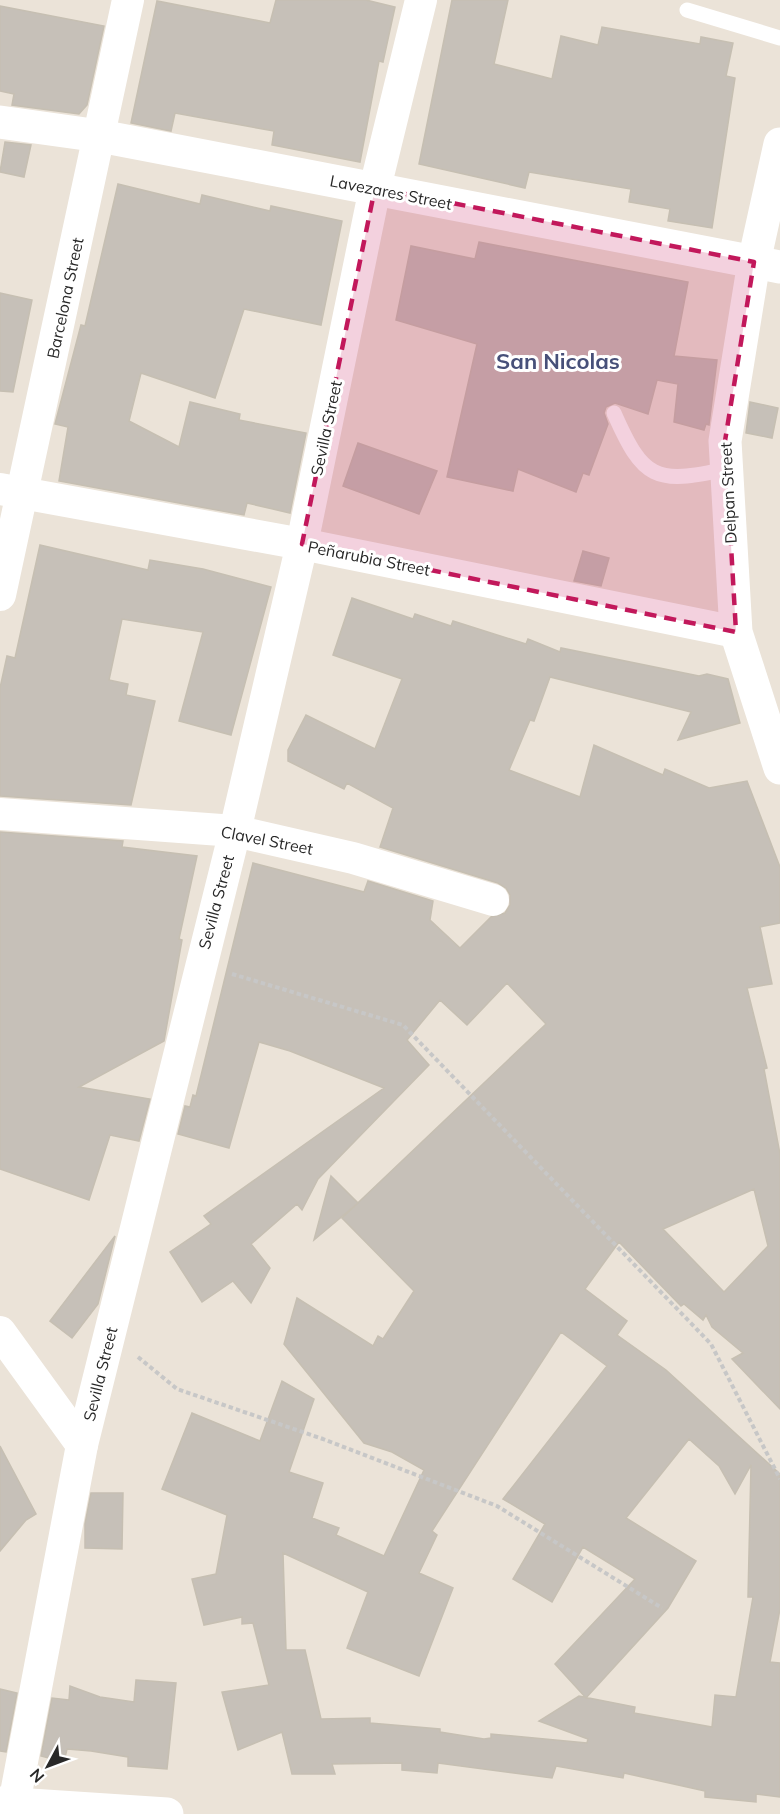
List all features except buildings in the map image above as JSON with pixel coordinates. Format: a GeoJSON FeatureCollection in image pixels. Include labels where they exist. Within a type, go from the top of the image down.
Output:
{"type":"FeatureCollection","features":[{"type":"Feature","properties":{"kind":"street","name":"Barcelona Street"},"geometry":{"type":"LineString","coordinates":[[0,595],[12,491],[100,136],[128,0]]}},
{"type":"Feature","properties":{"kind":"street","name":"Sevilla Street"},"geometry":{"type":"LineString","coordinates":[[7,1804],[82,1445],[200,964],[235,831],[302,544],[375,188],[421,0]]}},
{"type":"Feature","properties":{"kind":"street","name":"Lavezares Street"},"geometry":{"type":"LineString","coordinates":[[0,122],[100,136],[767,265]]}},
{"type":"Feature","properties":{"kind":"street","name":"Delpan Street"},"geometry":{"type":"LineString","coordinates":[[780,144],[767,265],[725,441],[736,632],[780,768]]}},
{"type":"Feature","properties":{"kind":"street","name":"Peñarubia Street"},"geometry":{"type":"LineString","coordinates":[[12,491],[302,544],[736,632]]}},
{"type":"Feature","properties":{"kind":"street","name":"Clavel Street"},"geometry":{"type":"LineString","coordinates":[[0,814],[235,831],[353,858],[493,900]]}},
{"type":"Feature","properties":{"kind":"street"},"geometry":{"type":"LineString","coordinates":[[0,1332],[82,1445]]}},
{"type":"Feature","properties":{"kind":"street"},"geometry":{"type":"LineString","coordinates":[[7,1804],[167,1814]]}},
{"type":"Feature","properties":{"kind":"lane"},"geometry":{"type":"LineString","coordinates":[[687,10],[780,38]]}},
{"type":"Feature","properties":{"kind":"lane"},"geometry":{"type":"LineString","coordinates":[[614,413],[634,456],[653,471],[678,477],[726,469]]}},
{"type":"Feature","properties":{"kind":"path"},"geometry":{"type":"LineString","coordinates":[[200,964],[404,1025],[711,1344],[780,1479]]}},
{"type":"Feature","properties":{"kind":"path"},"geometry":{"type":"LineString","coordinates":[[109,1334],[177,1389],[322,1439],[497,1506],[662,1608]]}},
{"type":"Feature","properties":{"kind":"highlighted area"},"geometry":{"type":"Polygon","coordinates":[[[375,188],[754,262],[725,441],[736,632],[302,544],[375,188]]]}},
{"type":"Feature","properties":{"kind":"district","name":"San Nicolas"},"geometry":{"type":"Point","coordinates":[558,361]}}]}
